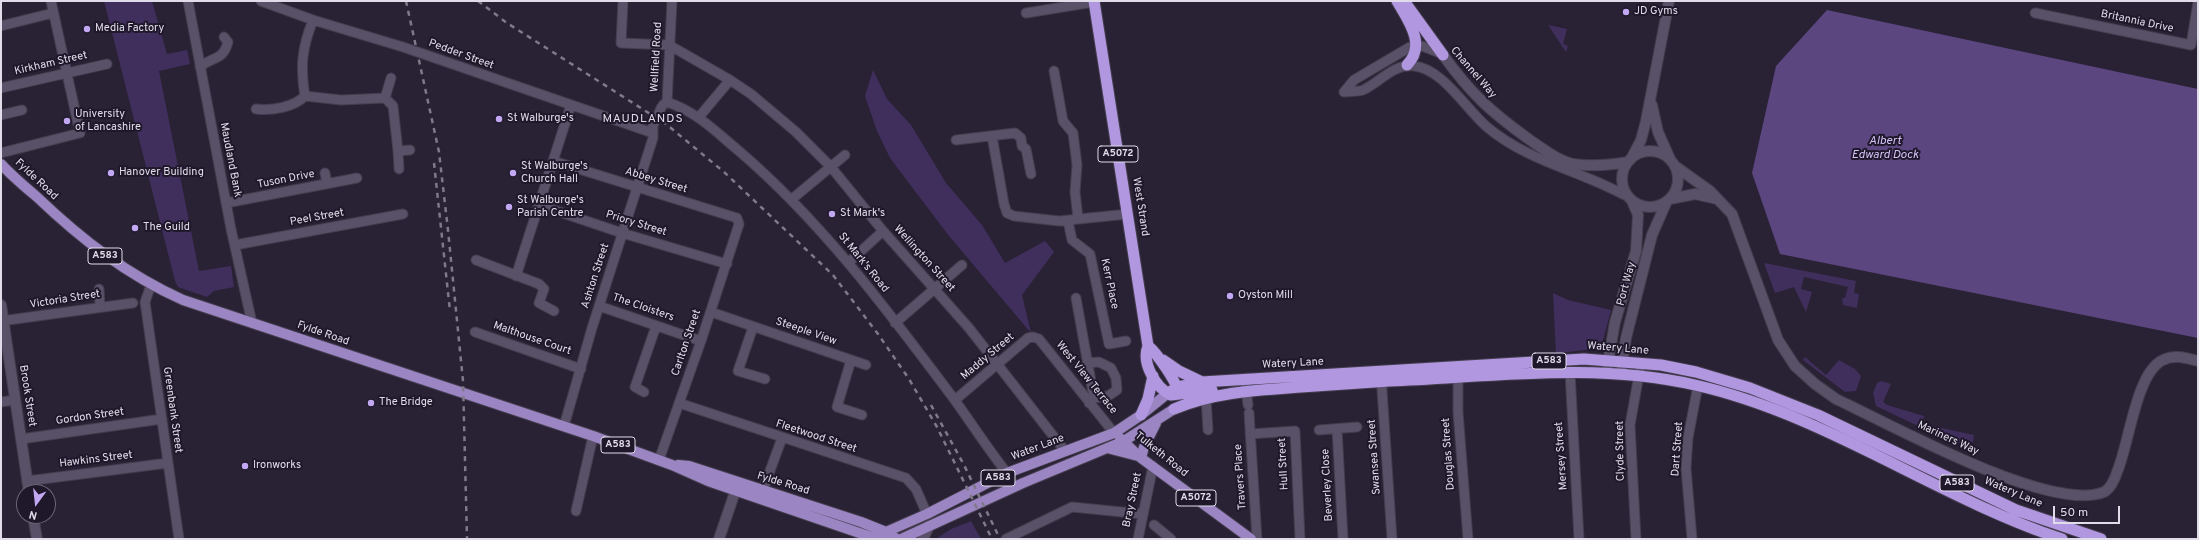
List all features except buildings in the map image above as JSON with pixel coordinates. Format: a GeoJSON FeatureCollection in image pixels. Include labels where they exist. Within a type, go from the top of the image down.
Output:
{"type":"FeatureCollection","features":[{"type":"Feature","properties":{"kind":"highway"},"geometry":{"type":"LineString","coordinates":[[1397,1],[1413,28],[1416,46],[1412,58],[1407,65]]}},
{"type":"Feature","properties":{"kind":"highway"},"geometry":{"type":"LineString","coordinates":[[1404,1],[1443,55]]}},
{"type":"Feature","properties":{"kind":"highway","name":"West Strand"},"geometry":{"type":"LineString","coordinates":[[1094,2],[1148,346],[1146,352],[1149,369],[1153,376],[1174,392]]}},
{"type":"Feature","properties":{"kind":"highway","name":"West Strand"},"geometry":{"type":"LineString","coordinates":[[1148,346],[1154,350],[1174,392]]}},
{"type":"Feature","properties":{"kind":"highway","name":"Watery Lane"},"geometry":{"type":"LineString","coordinates":[[1458,373],[1584,358],[1640,363],[1696,372],[1750,388],[1818,415],[2016,510],[2101,539]]}},
{"type":"Feature","properties":{"kind":"highway","name":"A5072"},"geometry":{"type":"LineString","coordinates":[[1158,359],[1166,361],[1179,371],[1202,382]]}},
{"type":"Feature","properties":{"kind":"highway","name":"Watery Lane"},"geometry":{"type":"LineString","coordinates":[[1174,392],[1202,382],[1245,380],[1381,377],[1458,373],[1607,372],[1639,375],[1698,385],[1799,419],[1977,505],[2062,539]]}},
{"type":"Feature","properties":{"kind":"highway"},"geometry":{"type":"LineString","coordinates":[[1141,415],[1148,399],[1153,376]]}},
{"type":"Feature","properties":{"kind":"highway","name":"Watery Lane"},"geometry":{"type":"LineString","coordinates":[[1174,409],[1206,398],[1228,394],[1381,377]]}},
{"type":"Feature","properties":{"kind":"highway"},"geometry":{"type":"LineString","coordinates":[[1174,409],[1174,392],[1214,390],[1228,394]]}},
{"type":"Feature","properties":{"kind":"main road","name":"Fylde Road"},"geometry":{"type":"LineString","coordinates":[[1,164],[58,217],[99,252],[151,285],[183,300],[564,426],[672,464],[691,475],[737,486],[763,490],[855,520],[886,532]]}},
{"type":"Feature","properties":{"kind":"main road","name":"Watery Lane"},"geometry":{"type":"LineString","coordinates":[[1114,432],[1174,392]]}},
{"type":"Feature","properties":{"kind":"main road","name":"Watery Lane"},"geometry":{"type":"LineString","coordinates":[[1124,441],[1174,409]]}},
{"type":"Feature","properties":{"kind":"main road"},"geometry":{"type":"LineString","coordinates":[[1141,458],[1144,447],[1159,419]]}},
{"type":"Feature","properties":{"kind":"main road","name":"Water Lane"},"geometry":{"type":"LineString","coordinates":[[877,539],[886,532],[927,514],[1007,473],[1114,432]]}},
{"type":"Feature","properties":{"kind":"main road","name":"Tulketh Road"},"geometry":{"type":"LineString","coordinates":[[1114,432],[1141,458],[1251,539]]}},
{"type":"Feature","properties":{"kind":"main road","name":"A583"},"geometry":{"type":"LineString","coordinates":[[901,539],[1124,441]]}},
{"type":"Feature","properties":{"kind":"main road","name":"A5072"},"geometry":{"type":"LineString","coordinates":[[1106,448],[1131,453],[1141,458]]}},
{"type":"Feature","properties":{"kind":"main road","name":"Fylde Road"},"geometry":{"type":"LineString","coordinates":[[737,486],[877,539]]}},
{"type":"Feature","properties":{"kind":"main road","name":"A583"},"geometry":{"type":"LineString","coordinates":[[886,532],[897,539]]}},
{"type":"Feature","properties":{"kind":"street"},"geometry":{"type":"LineString","coordinates":[[1,153],[80,133],[51,1]]}},
{"type":"Feature","properties":{"kind":"street","name":"Maudland Bank"},"geometry":{"type":"LineString","coordinates":[[188,1],[226,203],[252,323]]}},
{"type":"Feature","properties":{"kind":"street","name":"Pedder Street"},"geometry":{"type":"LineString","coordinates":[[261,1],[313,20],[403,47],[571,105],[653,130]]}},
{"type":"Feature","properties":{"kind":"street"},"geometry":{"type":"LineString","coordinates":[[623,1],[622,43],[669,45]]}},
{"type":"Feature","properties":{"kind":"street","name":"Wellfield Road"},"geometry":{"type":"LineString","coordinates":[[653,130],[665,104],[672,1]]}},
{"type":"Feature","properties":{"kind":"street"},"geometry":{"type":"LineString","coordinates":[[1630,199],[1623,186],[1622,178],[1641,140],[1669,1]]}},
{"type":"Feature","properties":{"kind":"street"},"geometry":{"type":"LineString","coordinates":[[2190,1],[2198,3]]}},
{"type":"Feature","properties":{"kind":"street"},"geometry":{"type":"LineString","coordinates":[[1026,13],[1094,2]]}},
{"type":"Feature","properties":{"kind":"street","name":"Britannia Drive"},"geometry":{"type":"LineString","coordinates":[[2035,13],[2191,45],[2195,38],[2198,3]]}},
{"type":"Feature","properties":{"kind":"street"},"geometry":{"type":"LineString","coordinates":[[1,26],[53,13]]}},
{"type":"Feature","properties":{"kind":"street"},"geometry":{"type":"LineString","coordinates":[[305,96],[301,73],[302,57],[305,40],[313,20]]}},
{"type":"Feature","properties":{"kind":"street"},"geometry":{"type":"LineString","coordinates":[[200,67],[208,59],[220,57],[225,52],[228,42],[224,37]]}},
{"type":"Feature","properties":{"kind":"street","name":"Wellington Street"},"geometry":{"type":"LineString","coordinates":[[669,45],[730,80],[751,94],[796,132],[831,167],[883,231],[935,289],[998,364],[1065,451]]}},
{"type":"Feature","properties":{"kind":"street"},"geometry":{"type":"LineString","coordinates":[[1416,46],[1404,50],[1354,80],[1344,92],[1362,91],[1392,72],[1407,65],[1428,69],[1438,76],[1486,126],[1504,140],[1530,155],[1590,179],[1648,207],[1656,207],[1668,201],[1695,194],[1720,200]]}},
{"type":"Feature","properties":{"kind":"street","name":"Channel Way"},"geometry":{"type":"LineString","coordinates":[[1416,46],[1429,48],[1443,55],[1470,91],[1486,107],[1551,154],[1572,163],[1587,166],[1630,161]]}},
{"type":"Feature","properties":{"kind":"street","name":"Kirkham Street"},"geometry":{"type":"LineString","coordinates":[[1,88],[107,64]]}},
{"type":"Feature","properties":{"kind":"street"},"geometry":{"type":"LineString","coordinates":[[1054,71],[1062,121],[1073,133],[1077,164],[1075,192],[1078,218]]}},
{"type":"Feature","properties":{"kind":"street"},"geometry":{"type":"LineString","coordinates":[[385,98],[391,78]]}},
{"type":"Feature","properties":{"kind":"street"},"geometry":{"type":"LineString","coordinates":[[699,117],[730,80]]}},
{"type":"Feature","properties":{"kind":"street"},"geometry":{"type":"LineString","coordinates":[[1650,95],[1654,117],[1678,175],[1678,185],[1668,201]]}},
{"type":"Feature","properties":{"kind":"street"},"geometry":{"type":"LineString","coordinates":[[305,96],[341,100],[385,98],[393,106],[399,169]]}},
{"type":"Feature","properties":{"kind":"street"},"geometry":{"type":"LineString","coordinates":[[264,120],[260,109],[291,105],[300,101],[305,96]]}},
{"type":"Feature","properties":{"kind":"street","name":"St Mark's Road"},"geometry":{"type":"LineString","coordinates":[[665,104],[682,106],[699,117],[769,176],[792,199],[849,262],[955,400],[1007,473]]}},
{"type":"Feature","properties":{"kind":"street"},"geometry":{"type":"LineString","coordinates":[[516,276],[571,105]]}},
{"type":"Feature","properties":{"kind":"street"},"geometry":{"type":"LineString","coordinates":[[1,115],[22,110]]}},
{"type":"Feature","properties":{"kind":"street","name":"Ashton Street"},"geometry":{"type":"LineString","coordinates":[[564,426],[653,130]]}},
{"type":"Feature","properties":{"kind":"street"},"geometry":{"type":"LineString","coordinates":[[956,140],[1015,133],[1021,138],[1022,146],[1026,149],[1030,174]]}},
{"type":"Feature","properties":{"kind":"street"},"geometry":{"type":"LineString","coordinates":[[992,136],[1004,204],[1007,213],[1014,216],[1068,221],[1078,218],[1128,214]]}},
{"type":"Feature","properties":{"kind":"street"},"geometry":{"type":"LineString","coordinates":[[398,151],[410,150]]}},
{"type":"Feature","properties":{"kind":"street"},"geometry":{"type":"LineString","coordinates":[[1630,161],[1643,152],[1652,151],[1662,154],[1672,163]]}},
{"type":"Feature","properties":{"kind":"street"},"geometry":{"type":"LineString","coordinates":[[792,199],[845,155]]}},
{"type":"Feature","properties":{"kind":"street","name":"Abbey Street"},"geometry":{"type":"LineString","coordinates":[[553,162],[737,218],[739,224],[736,233]]}},
{"type":"Feature","properties":{"kind":"street","name":"Mariners Way"},"geometry":{"type":"LineString","coordinates":[[1672,163],[1720,200],[1732,214],[1778,340],[1795,366],[1814,384],[1836,399],[2010,480],[2042,490],[2079,496],[2105,492],[2113,482],[2123,458],[2142,384],[2149,372],[2162,360],[2176,356],[2198,361]]}},
{"type":"Feature","properties":{"kind":"street","name":"Tuson Drive"},"geometry":{"type":"LineString","coordinates":[[325,173],[327,184]]}},
{"type":"Feature","properties":{"kind":"street","name":"Tuson Drive"},"geometry":{"type":"LineString","coordinates":[[226,203],[357,178]]}},
{"type":"Feature","properties":{"kind":"street","name":"Port Way"},"geometry":{"type":"LineString","coordinates":[[1607,372],[1615,322],[1636,251],[1638,215],[1630,199]]}},
{"type":"Feature","properties":{"kind":"street","name":"Port Way"},"geometry":{"type":"LineString","coordinates":[[1621,374],[1626,338],[1652,235],[1668,201]]}},
{"type":"Feature","properties":{"kind":"street","name":"Priory Street"},"geometry":{"type":"LineString","coordinates":[[539,205],[622,233],[727,264]]}},
{"type":"Feature","properties":{"kind":"street","name":"Peel Street"},"geometry":{"type":"LineString","coordinates":[[235,245],[403,214]]}},
{"type":"Feature","properties":{"kind":"street","name":"Kerr Place"},"geometry":{"type":"LineString","coordinates":[[1068,221],[1072,240],[1090,254],[1109,344],[1126,341]]}},
{"type":"Feature","properties":{"kind":"street"},"geometry":{"type":"LineString","coordinates":[[849,262],[883,231]]}},
{"type":"Feature","properties":{"kind":"street","name":"Carlton Street"},"geometry":{"type":"LineString","coordinates":[[659,460],[711,312],[736,233]]}},
{"type":"Feature","properties":{"kind":"street"},"geometry":{"type":"LineString","coordinates":[[476,260],[539,284],[544,289],[539,304],[554,312]]}},
{"type":"Feature","properties":{"kind":"street"},"geometry":{"type":"LineString","coordinates":[[895,323],[962,265]]}},
{"type":"Feature","properties":{"kind":"street","name":"Greenbank Street"},"geometry":{"type":"LineString","coordinates":[[151,285],[145,302],[179,539]]}},
{"type":"Feature","properties":{"kind":"street"},"geometry":{"type":"LineString","coordinates":[[99,289],[100,307]]}},
{"type":"Feature","properties":{"kind":"street"},"geometry":{"type":"LineString","coordinates":[[1076,298],[1092,400],[1108,396],[1117,390],[1116,378],[1111,368],[1099,362],[1087,363]]}},
{"type":"Feature","properties":{"kind":"street","name":"Victoria Street"},"geometry":{"type":"LineString","coordinates":[[2,321],[133,303]]}},
{"type":"Feature","properties":{"kind":"street","name":"Brook Street"},"geometry":{"type":"LineString","coordinates":[[1,305],[2,321],[28,484]]}},
{"type":"Feature","properties":{"kind":"street","name":"The Cloisters"},"geometry":{"type":"LineString","coordinates":[[599,306],[701,341]]}},
{"type":"Feature","properties":{"kind":"street","name":"Steeple View"},"geometry":{"type":"LineString","coordinates":[[711,312],[866,365]]}},
{"type":"Feature","properties":{"kind":"street"},"geometry":{"type":"LineString","coordinates":[[644,392],[635,386],[656,326]]}},
{"type":"Feature","properties":{"kind":"street"},"geometry":{"type":"LineString","coordinates":[[753,327],[738,371],[765,379]]}},
{"type":"Feature","properties":{"kind":"street","name":"Malthouse Court"},"geometry":{"type":"LineString","coordinates":[[475,332],[581,369]]}},
{"type":"Feature","properties":{"kind":"street","name":"Maddy Street"},"geometry":{"type":"LineString","coordinates":[[955,400],[1028,338],[1033,337],[1039,339]]}},
{"type":"Feature","properties":{"kind":"street","name":"West View Terrace"},"geometry":{"type":"LineString","coordinates":[[1039,339],[1092,400],[1114,432]]}},
{"type":"Feature","properties":{"kind":"street"},"geometry":{"type":"LineString","coordinates":[[851,360],[837,407],[862,415]]}},
{"type":"Feature","properties":{"kind":"street","name":"Clyde Street"},"geometry":{"type":"LineString","coordinates":[[1636,539],[1630,425],[1640,363]]}},
{"type":"Feature","properties":{"kind":"street","name":"Mersey Street"},"geometry":{"type":"LineString","coordinates":[[1570,372],[1579,539]]}},
{"type":"Feature","properties":{"kind":"street","name":"Douglas Street"},"geometry":{"type":"LineString","coordinates":[[1458,373],[1458,412],[1468,539]]}},
{"type":"Feature","properties":{"kind":"street","name":"Swansea Street"},"geometry":{"type":"LineString","coordinates":[[1381,377],[1392,539]]}},
{"type":"Feature","properties":{"kind":"street","name":"Travers Place"},"geometry":{"type":"LineString","coordinates":[[1245,380],[1257,539]]}},
{"type":"Feature","properties":{"kind":"street","name":"Dart Street"},"geometry":{"type":"LineString","coordinates":[[1692,539],[1686,468],[1688,438],[1698,385]]}},
{"type":"Feature","properties":{"kind":"street"},"geometry":{"type":"LineString","coordinates":[[1206,398],[1208,430]]}},
{"type":"Feature","properties":{"kind":"street"},"geometry":{"type":"LineString","coordinates":[[1,402],[15,400]]}},
{"type":"Feature","properties":{"kind":"street","name":"Fleetwood Street"},"geometry":{"type":"LineString","coordinates":[[679,403],[906,478],[916,488],[927,514]]}},
{"type":"Feature","properties":{"kind":"street","name":"Gordon Street"},"geometry":{"type":"LineString","coordinates":[[21,438],[162,419]]}},
{"type":"Feature","properties":{"kind":"street"},"geometry":{"type":"LineString","coordinates":[[1319,430],[1357,427]]}},
{"type":"Feature","properties":{"kind":"street","name":"Beverley Close"},"geometry":{"type":"LineString","coordinates":[[1337,429],[1343,539]]}},
{"type":"Feature","properties":{"kind":"street","name":"Hull Street"},"geometry":{"type":"LineString","coordinates":[[1250,434],[1295,432],[1300,539]]}},
{"type":"Feature","properties":{"kind":"street"},"geometry":{"type":"LineString","coordinates":[[576,511],[593,436]]}},
{"type":"Feature","properties":{"kind":"street"},"geometry":{"type":"LineString","coordinates":[[763,490],[782,438]]}},
{"type":"Feature","properties":{"kind":"street","name":"Hawkins Street"},"geometry":{"type":"LineString","coordinates":[[27,481],[168,463]]}},
{"type":"Feature","properties":{"kind":"street","name":"Bray Street"},"geometry":{"type":"LineString","coordinates":[[1138,537],[1153,466]]}},
{"type":"Feature","properties":{"kind":"street"},"geometry":{"type":"LineString","coordinates":[[719,539],[737,486]]}},
{"type":"Feature","properties":{"kind":"street"},"geometry":{"type":"LineString","coordinates":[[1006,539],[1072,507],[1142,514]]}},
{"type":"Feature","properties":{"kind":"street"},"geometry":{"type":"LineString","coordinates":[[34,524],[37,539]]}},
{"type":"Feature","properties":{"kind":"street"},"geometry":{"type":"LineString","coordinates":[[1154,525],[1170,539]]}},
{"type":"Feature","properties":{"kind":"street"},"geometry":{"type":"LineString","coordinates":[[923,539],[929,526]]}},
{"type":"Feature","properties":{"kind":"street"},"geometry":{"type":"LineString","coordinates":[[1129,539],[1138,537]]}},
{"type":"Feature","properties":{"kind":"shaded area"},"geometry":{"type":"Polygon","coordinates":[[[104,1],[152,1],[167,54],[187,50],[190,64],[159,71],[199,271],[231,266],[234,287],[214,291],[207,297],[178,287],[175,281],[104,1]]]}},
{"type":"Feature","properties":{"kind":"shaded area"},"geometry":{"type":"Polygon","coordinates":[[[1548,25],[1567,29],[1563,44],[1568,46],[1566,52],[1548,25]]]}},
{"type":"Feature","properties":{"kind":"shaded area"},"geometry":{"type":"Polygon","coordinates":[[[873,70],[887,99],[911,125],[946,183],[982,225],[1005,263],[1045,241],[1054,252],[1022,295],[1031,333],[949,236],[890,158],[877,131],[865,96],[873,70]]]}},
{"type":"Feature","properties":{"kind":"shaded area"},"geometry":{"type":"Polygon","coordinates":[[[1764,263],[1856,281],[1854,293],[1859,294],[1857,308],[1843,305],[1842,298],[1845,298],[1848,287],[1804,277],[1801,289],[1812,292],[1806,312],[1794,287],[1775,293],[1764,263]]]}},
{"type":"Feature","properties":{"kind":"shaded area"},"geometry":{"type":"Polygon","coordinates":[[[1553,293],[1568,300],[1611,310],[1601,348],[1556,355],[1553,293]]]}},
{"type":"Feature","properties":{"kind":"shaded area"},"geometry":{"type":"Polygon","coordinates":[[[1805,357],[1826,375],[1839,360],[1855,369],[1861,376],[1856,391],[1845,392],[1803,360],[1805,357]]]}},
{"type":"Feature","properties":{"kind":"shaded area"},"geometry":{"type":"Polygon","coordinates":[[[1881,381],[1891,384],[1883,402],[1887,405],[1924,416],[1923,424],[1974,435],[1973,442],[1961,444],[1954,443],[1876,406],[1873,393],[1877,383],[1881,381]]]}},
{"type":"Feature","properties":{"kind":"shaded area"},"geometry":{"type":"Polygon","coordinates":[[[971,521],[981,539],[936,539],[951,529],[971,521]]]}},
{"type":"Feature","properties":{"kind":"water","name":"Albert Edward Dock"},"geometry":{"type":"Polygon","coordinates":[[[1827,10],[2198,89],[2198,338],[1780,254],[1752,173],[1776,66],[1827,10]]]}},
{"type":"Feature","properties":{"kind":"railway"},"geometry":{"type":"LineString","coordinates":[[406,1],[439,152],[448,230],[463,381],[467,539]]}},
{"type":"Feature","properties":{"kind":"railway"},"geometry":{"type":"LineString","coordinates":[[478,1],[507,23],[666,124],[724,172],[833,275],[878,334],[909,379],[937,427],[992,539]]}},
{"type":"Feature","properties":{"kind":"railway"},"geometry":{"type":"LineString","coordinates":[[434,163],[450,311]]}},
{"type":"Feature","properties":{"kind":"railway"},"geometry":{"type":"LineString","coordinates":[[931,405],[964,465],[1000,539]]}},
{"type":"Feature","properties":{"kind":"place","name":"JD Gyms"},"geometry":{"type":"Point","coordinates":[1626,12]}},
{"type":"Feature","properties":{"kind":"place","name":"Media Factory"},"geometry":{"type":"Point","coordinates":[87,29]}},
{"type":"Feature","properties":{"kind":"place","name":"St Walburge's"},"geometry":{"type":"Point","coordinates":[499,119]}},
{"type":"Feature","properties":{"kind":"place","name":"University of Lancashire"},"geometry":{"type":"Point","coordinates":[67,121]}},
{"type":"Feature","properties":{"kind":"place","name":"Hanover Building"},"geometry":{"type":"Point","coordinates":[111,173]}},
{"type":"Feature","properties":{"kind":"place","name":"St Walburge's Church Hall"},"geometry":{"type":"Point","coordinates":[513,173]}},
{"type":"Feature","properties":{"kind":"place","name":"St Walburge's Parish Centre"},"geometry":{"type":"Point","coordinates":[509,207]}},
{"type":"Feature","properties":{"kind":"place","name":"St Mark's"},"geometry":{"type":"Point","coordinates":[832,214]}},
{"type":"Feature","properties":{"kind":"place","name":"The Guild"},"geometry":{"type":"Point","coordinates":[135,228]}},
{"type":"Feature","properties":{"kind":"place","name":"Oyston Mill"},"geometry":{"type":"Point","coordinates":[1230,296]}},
{"type":"Feature","properties":{"kind":"place","name":"The Bridge"},"geometry":{"type":"Point","coordinates":[371,403]}},
{"type":"Feature","properties":{"kind":"place","name":"Ironworks"},"geometry":{"type":"Point","coordinates":[245,466]}},
{"type":"Feature","properties":{"kind":"district","name":"MAUDLANDS"},"geometry":{"type":"Point","coordinates":[643,120]}}]}
